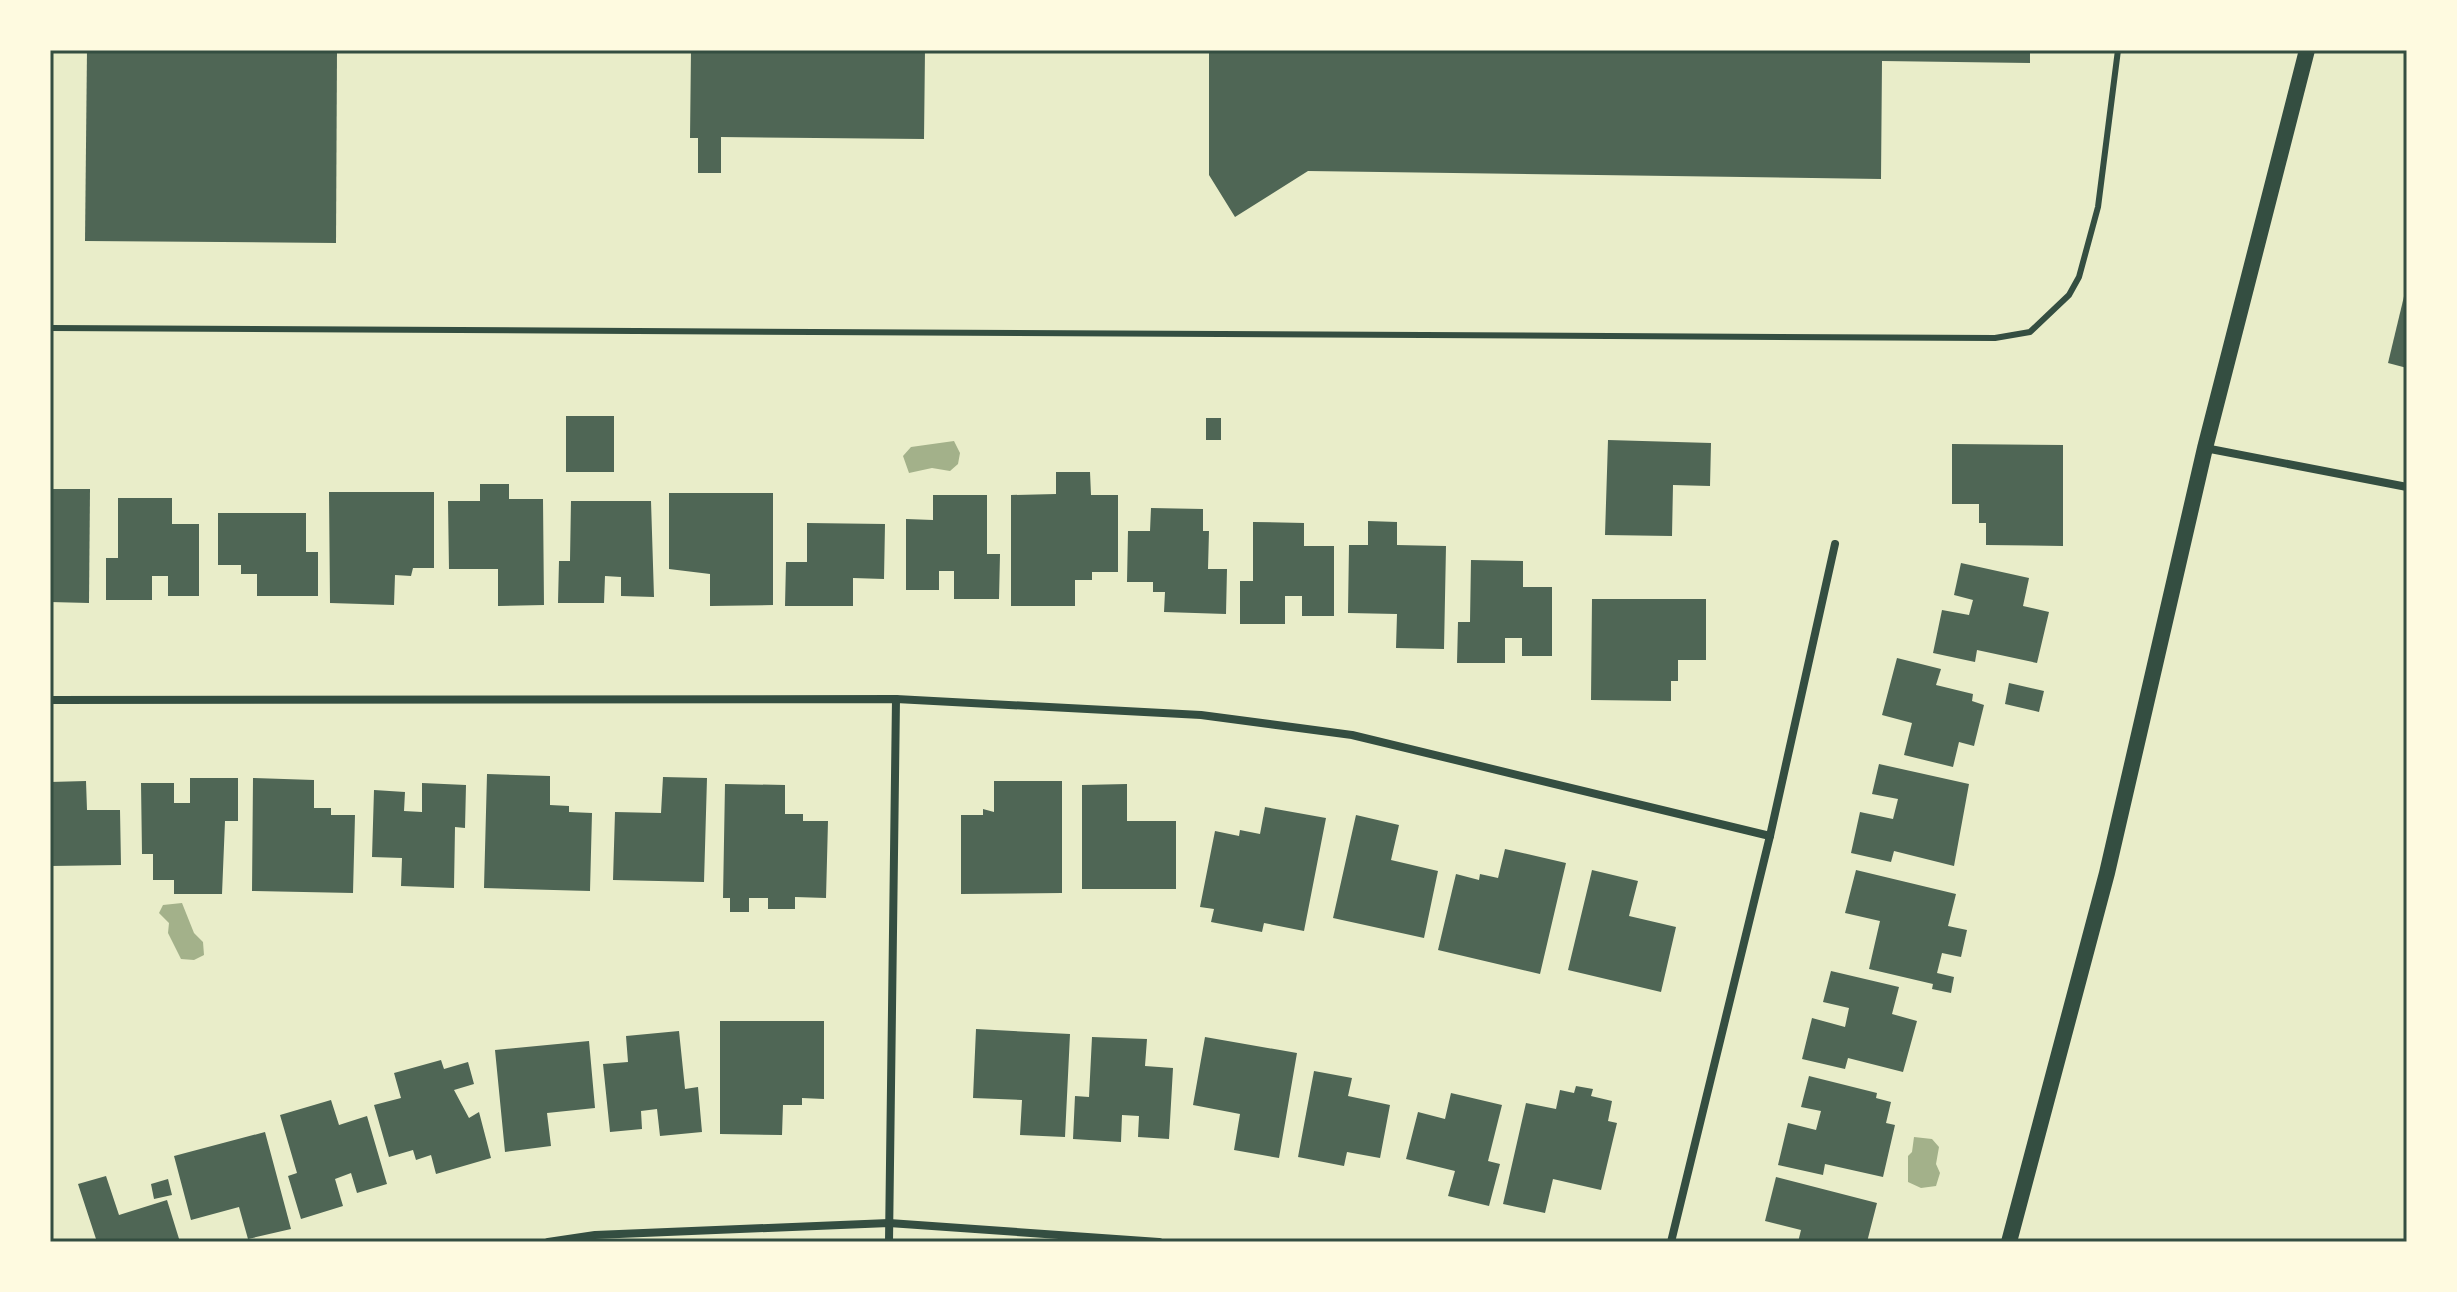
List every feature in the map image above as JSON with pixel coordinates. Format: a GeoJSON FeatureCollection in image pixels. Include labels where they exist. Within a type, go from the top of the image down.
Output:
{"type":"FeatureCollection","features":[{"type":"Feature","properties":{"kind":"main road"},"geometry":{"type":"LineString","coordinates":[[2009,1242],[2107,873],[2205,448],[2307,50]]}},
{"type":"Feature","properties":{"kind":"street"},"geometry":{"type":"LineString","coordinates":[[2205,448],[2407,487]]}},
{"type":"Feature","properties":{"kind":"street"},"geometry":{"type":"LineString","coordinates":[[1671,1242],[1770,836],[1835,544]]}},
{"type":"Feature","properties":{"kind":"street"},"geometry":{"type":"LineString","coordinates":[[50,700],[896,699],[1201,715],[1352,735],[1770,836]]}},
{"type":"Feature","properties":{"kind":"street"},"geometry":{"type":"LineString","coordinates":[[889,1242],[896,699]]}},
{"type":"Feature","properties":{"kind":"street"},"geometry":{"type":"LineString","coordinates":[[548,1242],[595,1235],[889,1223],[1159,1242]]}},
{"type":"Feature","properties":{"kind":"lane"},"geometry":{"type":"LineString","coordinates":[[50,328],[1995,338],[2030,332],[2060,306],[2079,277],[2098,207],[2118,50]]}},
{"type":"Feature","properties":{"kind":"shaded area"},"geometry":{"type":"Polygon","coordinates":[[[954,441],[960,453],[958,464],[950,471],[932,468],[909,473],[903,456],[911,447],[954,441]]]}},
{"type":"Feature","properties":{"kind":"shaded area"},"geometry":{"type":"Polygon","coordinates":[[[182,903],[194,933],[203,942],[204,955],[194,960],[181,959],[168,933],[169,923],[159,913],[163,905],[182,903]]]}},
{"type":"Feature","properties":{"kind":"shaded area"},"geometry":{"type":"Polygon","coordinates":[[[1914,1137],[1932,1139],[1939,1147],[1936,1164],[1940,1173],[1936,1186],[1921,1188],[1908,1182],[1908,1156],[1912,1152],[1914,1137]]]}},
{"type":"Feature","properties":{"kind":"building"},"geometry":{"type":"Polygon","coordinates":[[[87,50],[337,50],[336,243],[85,241],[87,50]]]}},
{"type":"Feature","properties":{"kind":"building"},"geometry":{"type":"Polygon","coordinates":[[[691,50],[925,50],[924,139],[721,137],[721,173],[698,173],[698,138],[690,138],[691,50]]]}},
{"type":"Feature","properties":{"kind":"building"},"geometry":{"type":"Polygon","coordinates":[[[1209,50],[2030,50],[2030,63],[1882,61],[1881,179],[1308,171],[1235,217],[1209,175],[1209,50]]]}},
{"type":"Feature","properties":{"kind":"building"},"geometry":{"type":"Polygon","coordinates":[[[2407,288],[2407,368],[2388,363],[2407,288]]]}},
{"type":"Feature","properties":{"kind":"building"},"geometry":{"type":"Polygon","coordinates":[[[566,416],[614,416],[614,472],[566,472],[566,416]]]}},
{"type":"Feature","properties":{"kind":"building"},"geometry":{"type":"Polygon","coordinates":[[[1206,418],[1221,418],[1221,440],[1206,440],[1206,418]]]}},
{"type":"Feature","properties":{"kind":"building"},"geometry":{"type":"Polygon","coordinates":[[[1608,440],[1711,443],[1710,486],[1673,485],[1672,536],[1605,535],[1608,440]]]}},
{"type":"Feature","properties":{"kind":"building"},"geometry":{"type":"Polygon","coordinates":[[[1952,444],[2063,445],[2063,546],[1986,545],[1986,523],[1979,523],[1979,504],[1952,504],[1952,444]]]}},
{"type":"Feature","properties":{"kind":"building"},"geometry":{"type":"Polygon","coordinates":[[[1056,472],[1090,472],[1091,495],[1118,495],[1118,572],[1092,572],[1092,580],[1075,580],[1075,606],[1011,606],[1011,495],[1056,494],[1056,472]]]}},
{"type":"Feature","properties":{"kind":"building"},"geometry":{"type":"Polygon","coordinates":[[[480,484],[509,484],[509,499],[543,499],[544,605],[498,606],[498,569],[449,569],[448,501],[480,501],[480,484]]]}},
{"type":"Feature","properties":{"kind":"building"},"geometry":{"type":"Polygon","coordinates":[[[50,489],[90,489],[89,603],[50,602],[50,489]]]}},
{"type":"Feature","properties":{"kind":"building"},"geometry":{"type":"Polygon","coordinates":[[[329,492],[434,492],[434,568],[413,568],[411,576],[395,575],[394,605],[330,603],[329,492]]]}},
{"type":"Feature","properties":{"kind":"building"},"geometry":{"type":"Polygon","coordinates":[[[669,493],[773,493],[773,605],[710,606],[710,574],[669,569],[669,493]]]}},
{"type":"Feature","properties":{"kind":"building"},"geometry":{"type":"Polygon","coordinates":[[[933,495],[987,495],[987,554],[1000,554],[999,599],[954,599],[954,571],[939,571],[939,590],[906,590],[906,519],[933,520],[933,495]]]}},
{"type":"Feature","properties":{"kind":"building"},"geometry":{"type":"Polygon","coordinates":[[[118,498],[172,498],[172,524],[199,524],[199,596],[168,596],[168,576],[152,576],[152,600],[106,600],[106,558],[118,558],[118,498]]]}},
{"type":"Feature","properties":{"kind":"building"},"geometry":{"type":"Polygon","coordinates":[[[571,501],[651,501],[654,597],[621,596],[621,577],[605,576],[604,603],[558,603],[559,561],[570,561],[571,501]]]}},
{"type":"Feature","properties":{"kind":"building"},"geometry":{"type":"Polygon","coordinates":[[[1151,508],[1203,509],[1203,531],[1209,531],[1208,569],[1227,569],[1226,614],[1164,612],[1165,592],[1153,592],[1153,582],[1127,582],[1128,531],[1150,531],[1151,508]]]}},
{"type":"Feature","properties":{"kind":"building"},"geometry":{"type":"Polygon","coordinates":[[[218,513],[306,513],[306,552],[318,552],[318,596],[257,596],[257,574],[241,574],[241,565],[218,565],[218,513]]]}},
{"type":"Feature","properties":{"kind":"building"},"geometry":{"type":"Polygon","coordinates":[[[1368,521],[1397,522],[1397,545],[1446,546],[1444,649],[1396,648],[1397,614],[1348,613],[1349,545],[1368,545],[1368,521]]]}},
{"type":"Feature","properties":{"kind":"building"},"geometry":{"type":"Polygon","coordinates":[[[1253,522],[1304,523],[1304,546],[1334,546],[1334,616],[1302,616],[1302,596],[1285,596],[1285,624],[1240,624],[1240,581],[1253,581],[1253,522]]]}},
{"type":"Feature","properties":{"kind":"building"},"geometry":{"type":"Polygon","coordinates":[[[807,523],[885,524],[884,579],[853,578],[853,606],[785,606],[786,562],[807,562],[807,523]]]}},
{"type":"Feature","properties":{"kind":"building"},"geometry":{"type":"Polygon","coordinates":[[[1471,560],[1523,561],[1523,587],[1552,587],[1552,656],[1522,656],[1522,638],[1505,638],[1505,663],[1457,663],[1458,622],[1470,622],[1471,560]]]}},
{"type":"Feature","properties":{"kind":"building"},"geometry":{"type":"Polygon","coordinates":[[[1961,563],[2029,578],[2023,606],[2049,612],[2037,663],[1977,650],[1975,662],[1933,653],[1942,610],[1969,615],[1973,600],[1954,595],[1961,563]]]}},
{"type":"Feature","properties":{"kind":"building"},"geometry":{"type":"Polygon","coordinates":[[[1592,599],[1706,599],[1706,660],[1678,660],[1678,681],[1671,681],[1671,701],[1591,700],[1592,599]]]}},
{"type":"Feature","properties":{"kind":"building"},"geometry":{"type":"Polygon","coordinates":[[[1897,658],[1941,669],[1936,685],[1973,694],[1972,701],[1984,705],[1974,746],[1959,742],[1953,767],[1904,755],[1912,723],[1882,715],[1897,658]]]}},
{"type":"Feature","properties":{"kind":"building"},"geometry":{"type":"Polygon","coordinates":[[[2009,683],[2044,691],[2039,712],[2005,704],[2009,683]]]}},
{"type":"Feature","properties":{"kind":"building"},"geometry":{"type":"Polygon","coordinates":[[[1879,764],[1969,784],[1954,866],[1894,851],[1891,862],[1851,853],[1860,812],[1893,819],[1898,799],[1872,794],[1879,764]]]}},
{"type":"Feature","properties":{"kind":"building"},"geometry":{"type":"Polygon","coordinates":[[[487,774],[550,776],[550,805],[569,806],[569,812],[592,813],[590,891],[484,888],[487,774]]]}},
{"type":"Feature","properties":{"kind":"building"},"geometry":{"type":"Polygon","coordinates":[[[663,777],[707,778],[704,882],[613,880],[615,812],[661,813],[663,777]]]}},
{"type":"Feature","properties":{"kind":"building"},"geometry":{"type":"Polygon","coordinates":[[[190,778],[238,778],[238,821],[225,821],[222,894],[174,894],[174,880],[153,880],[153,854],[142,854],[141,783],[174,783],[174,803],[190,803],[190,778]]]}},
{"type":"Feature","properties":{"kind":"building"},"geometry":{"type":"Polygon","coordinates":[[[253,778],[314,780],[314,808],[331,808],[331,815],[355,815],[353,893],[252,891],[253,778]]]}},
{"type":"Feature","properties":{"kind":"building"},"geometry":{"type":"Polygon","coordinates":[[[86,781],[87,810],[120,810],[121,865],[50,866],[50,782],[86,781]]]}},
{"type":"Feature","properties":{"kind":"building"},"geometry":{"type":"Polygon","coordinates":[[[994,781],[1062,781],[1062,893],[961,894],[961,815],[983,815],[983,809],[994,812],[994,781]]]}},
{"type":"Feature","properties":{"kind":"building"},"geometry":{"type":"Polygon","coordinates":[[[422,783],[466,785],[465,828],[455,827],[454,888],[401,886],[402,858],[372,857],[374,790],[405,792],[404,811],[422,812],[422,783]]]}},
{"type":"Feature","properties":{"kind":"building"},"geometry":{"type":"Polygon","coordinates":[[[725,784],[785,785],[785,814],[803,814],[803,821],[828,821],[826,898],[795,897],[795,909],[768,909],[768,898],[749,898],[749,912],[730,912],[730,898],[723,898],[725,784]]]}},
{"type":"Feature","properties":{"kind":"building"},"geometry":{"type":"Polygon","coordinates":[[[1127,784],[1127,821],[1176,821],[1176,889],[1082,889],[1082,785],[1127,784]]]}},
{"type":"Feature","properties":{"kind":"building"},"geometry":{"type":"Polygon","coordinates":[[[1265,807],[1326,818],[1304,931],[1264,923],[1262,932],[1211,922],[1214,909],[1200,907],[1215,831],[1239,836],[1240,830],[1260,834],[1265,807]]]}},
{"type":"Feature","properties":{"kind":"building"},"geometry":{"type":"Polygon","coordinates":[[[1356,815],[1399,825],[1391,860],[1438,871],[1424,938],[1333,918],[1356,815]]]}},
{"type":"Feature","properties":{"kind":"building"},"geometry":{"type":"Polygon","coordinates":[[[1505,849],[1566,863],[1540,974],[1438,950],[1456,874],[1479,880],[1480,874],[1498,878],[1505,849]]]}},
{"type":"Feature","properties":{"kind":"building"},"geometry":{"type":"Polygon","coordinates":[[[1592,870],[1638,881],[1629,916],[1676,927],[1661,992],[1568,970],[1592,870]]]}},
{"type":"Feature","properties":{"kind":"building"},"geometry":{"type":"Polygon","coordinates":[[[1856,870],[1956,894],[1948,926],[1967,930],[1961,957],[1942,953],[1937,973],[1954,977],[1951,993],[1932,989],[1933,984],[1869,969],[1880,921],[1845,913],[1856,870]]]}},
{"type":"Feature","properties":{"kind":"building"},"geometry":{"type":"Polygon","coordinates":[[[1831,971],[1899,987],[1892,1014],[1917,1021],[1903,1072],[1848,1058],[1845,1069],[1802,1059],[1812,1018],[1845,1027],[1849,1008],[1823,1002],[1831,971]]]}},
{"type":"Feature","properties":{"kind":"building"},"geometry":{"type":"Polygon","coordinates":[[[720,1021],[824,1021],[824,1099],[802,1098],[802,1105],[783,1105],[782,1135],[720,1134],[720,1021]]]}},
{"type":"Feature","properties":{"kind":"building"},"geometry":{"type":"Polygon","coordinates":[[[976,1029],[1070,1034],[1065,1137],[1020,1135],[1022,1100],[973,1098],[976,1029]]]}},
{"type":"Feature","properties":{"kind":"building"},"geometry":{"type":"Polygon","coordinates":[[[679,1031],[685,1089],[698,1087],[702,1132],[660,1136],[657,1109],[641,1111],[642,1129],[610,1132],[603,1064],[628,1062],[626,1036],[679,1031]]]}},
{"type":"Feature","properties":{"kind":"building"},"geometry":{"type":"Polygon","coordinates":[[[1092,1037],[1147,1039],[1145,1066],[1173,1068],[1169,1139],[1138,1137],[1139,1116],[1122,1115],[1121,1142],[1073,1139],[1075,1096],[1089,1097],[1092,1037]]]}},
{"type":"Feature","properties":{"kind":"building"},"geometry":{"type":"Polygon","coordinates":[[[1205,1037],[1297,1053],[1279,1158],[1234,1150],[1240,1114],[1193,1105],[1205,1037]]]}},
{"type":"Feature","properties":{"kind":"building"},"geometry":{"type":"Polygon","coordinates":[[[589,1041],[595,1108],[547,1113],[551,1146],[505,1152],[495,1050],[589,1041]]]}},
{"type":"Feature","properties":{"kind":"building"},"geometry":{"type":"Polygon","coordinates":[[[441,1060],[444,1069],[468,1062],[474,1084],[454,1090],[469,1118],[479,1112],[491,1158],[436,1174],[431,1155],[416,1160],[413,1150],[389,1157],[374,1105],[401,1098],[394,1073],[441,1060]]]}},
{"type":"Feature","properties":{"kind":"building"},"geometry":{"type":"Polygon","coordinates":[[[1314,1071],[1352,1078],[1348,1096],[1390,1105],[1380,1158],[1347,1152],[1344,1166],[1298,1157],[1314,1071]]]}},
{"type":"Feature","properties":{"kind":"building"},"geometry":{"type":"Polygon","coordinates":[[[1809,1076],[1877,1093],[1876,1098],[1891,1102],[1886,1123],[1895,1125],[1883,1177],[1825,1164],[1823,1175],[1778,1165],[1788,1123],[1816,1130],[1821,1111],[1801,1107],[1809,1076]]]}},
{"type":"Feature","properties":{"kind":"building"},"geometry":{"type":"Polygon","coordinates":[[[1576,1086],[1593,1089],[1591,1096],[1612,1101],[1608,1121],[1617,1123],[1601,1190],[1553,1179],[1545,1213],[1503,1204],[1526,1103],[1556,1109],[1560,1090],[1574,1093],[1576,1086]]]}},
{"type":"Feature","properties":{"kind":"building"},"geometry":{"type":"Polygon","coordinates":[[[1451,1093],[1502,1105],[1488,1161],[1500,1164],[1489,1206],[1448,1196],[1455,1171],[1406,1159],[1418,1112],[1445,1119],[1451,1093]]]}},
{"type":"Feature","properties":{"kind":"building"},"geometry":{"type":"Polygon","coordinates":[[[331,1100],[339,1125],[367,1116],[387,1184],[357,1193],[351,1173],[335,1179],[343,1206],[301,1219],[288,1176],[297,1173],[280,1115],[331,1100]]]}},
{"type":"Feature","properties":{"kind":"building"},"geometry":{"type":"Polygon","coordinates":[[[265,1132],[291,1229],[248,1239],[239,1207],[191,1220],[174,1156],[265,1132]]]}},
{"type":"Feature","properties":{"kind":"building"},"geometry":{"type":"Polygon","coordinates":[[[106,1176],[119,1215],[167,1200],[180,1242],[97,1242],[78,1184],[106,1176]]]}},
{"type":"Feature","properties":{"kind":"building"},"geometry":{"type":"Polygon","coordinates":[[[1776,1177],[1877,1203],[1867,1242],[1798,1242],[1801,1230],[1765,1221],[1776,1177]]]}},
{"type":"Feature","properties":{"kind":"building"},"geometry":{"type":"Polygon","coordinates":[[[168,1179],[172,1195],[154,1199],[151,1184],[168,1179]]]}}]}
